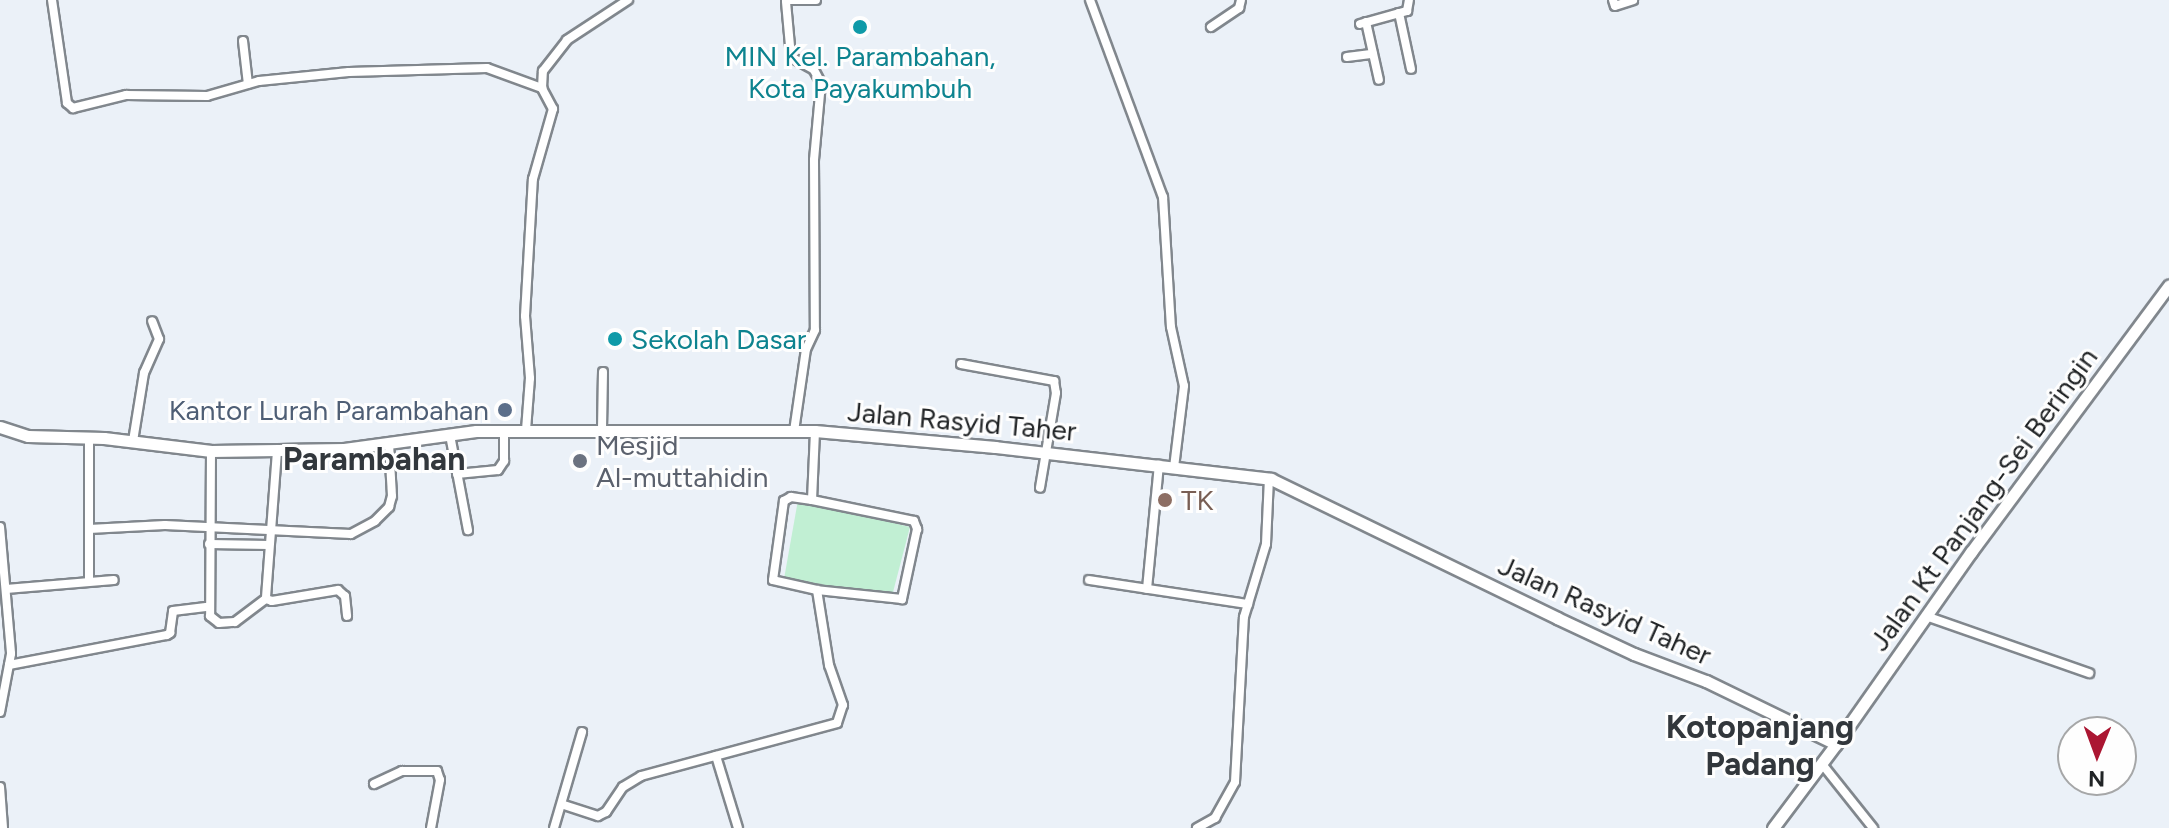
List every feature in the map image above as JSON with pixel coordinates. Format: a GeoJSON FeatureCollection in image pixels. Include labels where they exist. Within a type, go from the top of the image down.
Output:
{"type":"FeatureCollection","features":[{"type":"Feature","properties":{"kind":"street"},"geometry":{"type":"LineString","coordinates":[[52,0],[54,33],[70,107],[126,95],[221,94],[248,84],[349,72],[487,68],[542,88]]}},
{"type":"Feature","properties":{"kind":"street"},"geometry":{"type":"LineString","coordinates":[[526,430],[530,378],[525,316],[533,179],[553,109],[542,88],[543,71],[567,40],[628,0]]}},
{"type":"Feature","properties":{"kind":"street"},"geometry":{"type":"LineString","coordinates":[[794,431],[806,349],[815,330],[813,168],[821,83],[814,70],[791,57],[786,1],[816,0]]}},
{"type":"Feature","properties":{"kind":"street"},"geometry":{"type":"LineString","coordinates":[[1090,0],[1163,197],[1171,327],[1184,386],[1174,467]]}},
{"type":"Feature","properties":{"kind":"street"},"geometry":{"type":"LineString","coordinates":[[1211,27],[1239,8],[1241,0]]}},
{"type":"Feature","properties":{"kind":"street"},"geometry":{"type":"LineString","coordinates":[[1379,80],[1363,23],[1408,9],[1409,0]]}},
{"type":"Feature","properties":{"kind":"street"},"geometry":{"type":"LineString","coordinates":[[1613,0],[1615,6],[1633,0]]}},
{"type":"Feature","properties":{"kind":"street"},"geometry":{"type":"LineString","coordinates":[[1399,13],[1411,69]]}},
{"type":"Feature","properties":{"kind":"street"},"geometry":{"type":"LineString","coordinates":[[243,41],[248,84]]}},
{"type":"Feature","properties":{"kind":"street"},"geometry":{"type":"LineString","coordinates":[[1347,57],[1373,54]]}},
{"type":"Feature","properties":{"kind":"street","name":"Jalan Kt Panjang-Sei Beringin"},"geometry":{"type":"LineString","coordinates":[[1836,744],[2169,285]]}},
{"type":"Feature","properties":{"kind":"street"},"geometry":{"type":"LineString","coordinates":[[133,441],[144,373],[159,339],[152,321]]}},
{"type":"Feature","properties":{"kind":"street"},"geometry":{"type":"LineString","coordinates":[[961,364],[1054,381],[1056,393],[1040,488]]}},
{"type":"Feature","properties":{"kind":"street"},"geometry":{"type":"LineString","coordinates":[[602,429],[603,372]]}},
{"type":"Feature","properties":{"kind":"street","name":"Jalan Rasyid Taher"},"geometry":{"type":"LineString","coordinates":[[0,427],[28,436],[89,437],[211,451],[277,451],[389,444],[504,430],[815,431],[1045,452],[1269,479],[1293,487],[1634,654],[1706,681],[1836,744]]}},
{"type":"Feature","properties":{"kind":"street"},"geometry":{"type":"LineString","coordinates":[[457,474],[498,470],[504,461],[504,430]]}},
{"type":"Feature","properties":{"kind":"street"},"geometry":{"type":"LineString","coordinates":[[812,500],[815,431]]}},
{"type":"Feature","properties":{"kind":"street"},"geometry":{"type":"LineString","coordinates":[[450,435],[468,530]]}},
{"type":"Feature","properties":{"kind":"street"},"geometry":{"type":"LineString","coordinates":[[89,437],[89,581]]}},
{"type":"Feature","properties":{"kind":"street"},"geometry":{"type":"LineString","coordinates":[[89,529],[209,526],[345,535],[382,517],[392,496],[389,444]]}},
{"type":"Feature","properties":{"kind":"street"},"geometry":{"type":"LineString","coordinates":[[211,451],[208,607],[214,621],[229,623],[244,618],[266,599],[277,451]]}},
{"type":"Feature","properties":{"kind":"street"},"geometry":{"type":"LineString","coordinates":[[1147,589],[1159,465]]}},
{"type":"Feature","properties":{"kind":"street"},"geometry":{"type":"LineString","coordinates":[[1197,828],[1215,818],[1235,782],[1244,617],[1266,544],[1269,479]]}},
{"type":"Feature","properties":{"kind":"street"},"geometry":{"type":"LineString","coordinates":[[791,497],[812,500],[912,519],[917,527],[902,599],[817,590],[776,583],[772,579],[784,501],[791,497]]}},
{"type":"Feature","properties":{"kind":"street"},"geometry":{"type":"LineString","coordinates":[[0,527],[9,665],[0,712]]}},
{"type":"Feature","properties":{"kind":"street"},"geometry":{"type":"LineString","coordinates":[[209,544],[269,545]]}},
{"type":"Feature","properties":{"kind":"street"},"geometry":{"type":"LineString","coordinates":[[6,589],[114,580]]}},
{"type":"Feature","properties":{"kind":"street"},"geometry":{"type":"LineString","coordinates":[[1089,580],[1248,604]]}},
{"type":"Feature","properties":{"kind":"street"},"geometry":{"type":"LineString","coordinates":[[266,599],[272,601],[338,590],[345,596],[347,616]]}},
{"type":"Feature","properties":{"kind":"street"},"geometry":{"type":"LineString","coordinates":[[564,805],[598,816],[606,812],[623,787],[635,779],[832,726],[842,719],[843,705],[829,665],[817,590]]}},
{"type":"Feature","properties":{"kind":"street"},"geometry":{"type":"LineString","coordinates":[[9,665],[167,635],[170,633],[173,611],[208,607]]}},
{"type":"Feature","properties":{"kind":"street"},"geometry":{"type":"LineString","coordinates":[[1926,616],[2089,673]]}},
{"type":"Feature","properties":{"kind":"street"},"geometry":{"type":"LineString","coordinates":[[554,828],[564,805],[567,777],[582,732]]}},
{"type":"Feature","properties":{"kind":"street"},"geometry":{"type":"LineString","coordinates":[[1773,828],[1836,744]]}},
{"type":"Feature","properties":{"kind":"street"},"geometry":{"type":"LineString","coordinates":[[716,756],[738,828]]}},
{"type":"Feature","properties":{"kind":"street"},"geometry":{"type":"LineString","coordinates":[[1822,764],[1873,828]]}},
{"type":"Feature","properties":{"kind":"street"},"geometry":{"type":"LineString","coordinates":[[374,784],[402,771],[437,771],[440,780],[431,828]]}},
{"type":"Feature","properties":{"kind":"street"},"geometry":{"type":"LineString","coordinates":[[0,787],[3,828]]}},
{"type":"Feature","properties":{"kind":"green space"},"geometry":{"type":"Polygon","coordinates":[[[798,500],[910,527],[892,596],[784,579],[798,500]]]}},
{"type":"Feature","properties":{"kind":"place","name":"MIN Kel. Parambahan, Kota Payakumbuh"},"geometry":{"type":"Point","coordinates":[860,27]}},
{"type":"Feature","properties":{"kind":"place","name":"Sekolah Dasar"},"geometry":{"type":"Point","coordinates":[615,339]}},
{"type":"Feature","properties":{"kind":"place","name":"Kantor Lurah Parambahan"},"geometry":{"type":"Point","coordinates":[505,410]}},
{"type":"Feature","properties":{"kind":"place","name":"Mesjid Al-muttahidin"},"geometry":{"type":"Point","coordinates":[580,461]}},
{"type":"Feature","properties":{"kind":"place","name":"TK"},"geometry":{"type":"Point","coordinates":[1165,500]}},
{"type":"Feature","properties":{"kind":"district","name":"Parambahan"},"geometry":{"type":"Point","coordinates":[374,459]}},
{"type":"Feature","properties":{"kind":"district","name":"Kotopanjang Padang"},"geometry":{"type":"Point","coordinates":[1760,746]}}]}
